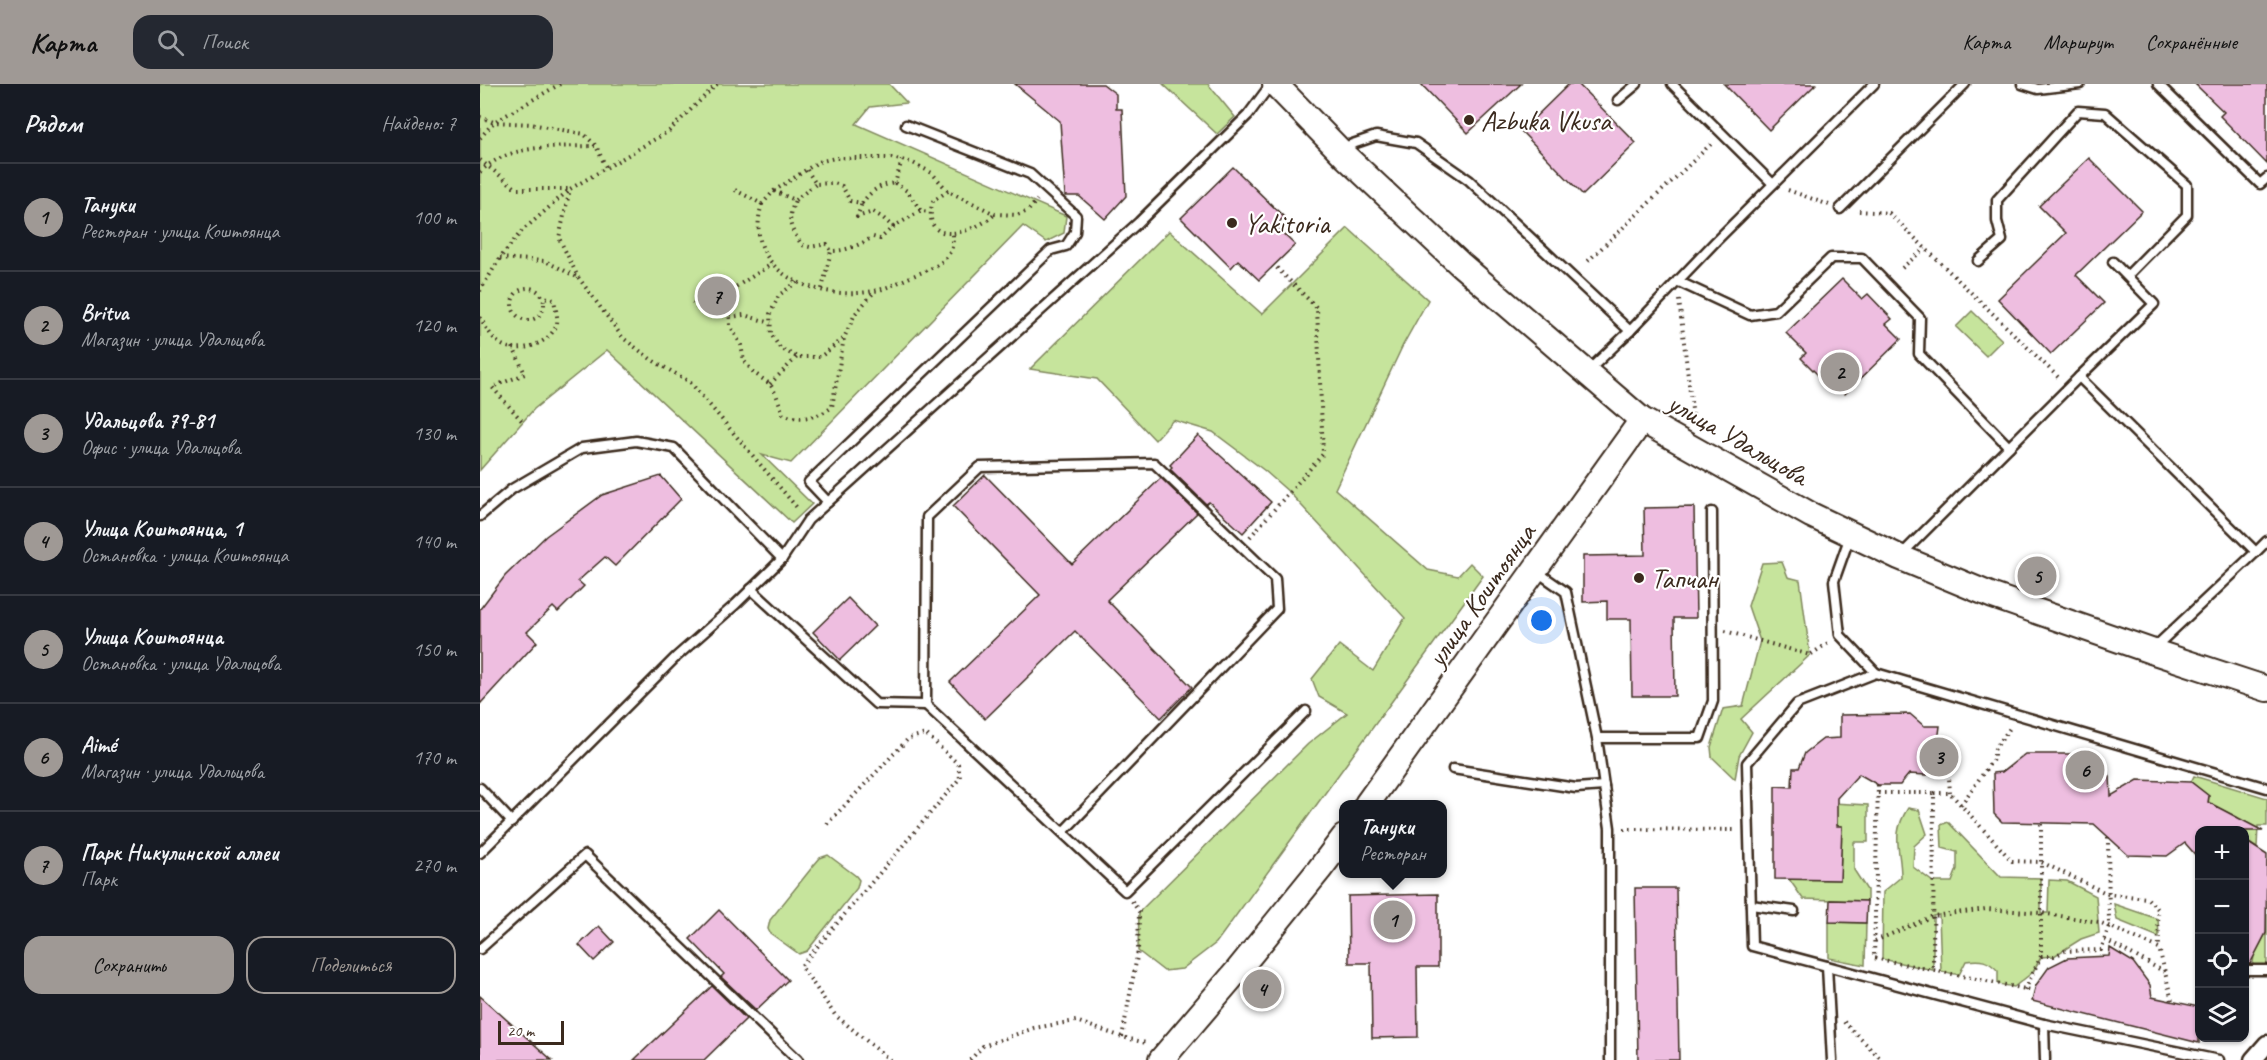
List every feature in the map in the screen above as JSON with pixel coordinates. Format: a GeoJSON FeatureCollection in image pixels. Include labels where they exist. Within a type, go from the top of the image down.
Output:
{"type":"FeatureCollection","features":[{"type":"Feature","properties":{"kind":"street","name":"улица Удальцова"},"geometry":{"type":"LineString","coordinates":[[1273,84],[1459,263],[1642,420],[1850,535],[1899,557],[1993,596],[2267,689]]}},
{"type":"Feature","properties":{"kind":"street","name":"улица Коштоянца"},"geometry":{"type":"LineString","coordinates":[[1370,800],[1642,420]]}},
{"type":"Feature","properties":{"kind":"street"},"geometry":{"type":"LineString","coordinates":[[1154,1052],[1238,970],[1339,843]]}},
{"type":"Feature","properties":{"kind":"lane"},"geometry":{"type":"LineString","coordinates":[[480,853],[676,657],[782,559],[808,520],[1139,222],[1248,115],[1273,84]]}},
{"type":"Feature","properties":{"kind":"lane"},"geometry":{"type":"LineString","coordinates":[[1618,100],[1637,84]]}},
{"type":"Feature","properties":{"kind":"lane"},"geometry":{"type":"LineString","coordinates":[[1672,84],[1773,184]]}},
{"type":"Feature","properties":{"kind":"lane"},"geometry":{"type":"LineString","coordinates":[[1586,372],[1630,331],[1874,84]]}},
{"type":"Feature","properties":{"kind":"lane"},"geometry":{"type":"LineString","coordinates":[[1840,209],[1965,84]]}},
{"type":"Feature","properties":{"kind":"lane"},"geometry":{"type":"LineString","coordinates":[[2022,84],[2038,89],[2080,84]]}},
{"type":"Feature","properties":{"kind":"lane"},"geometry":{"type":"LineString","coordinates":[[2158,84],[2260,184],[2267,178]]}},
{"type":"Feature","properties":{"kind":"lane"},"geometry":{"type":"LineString","coordinates":[[1978,261],[2002,240],[1997,221],[1997,200],[2078,111],[2105,113],[2187,186],[2187,215],[2127,276]]}},
{"type":"Feature","properties":{"kind":"lane"},"geometry":{"type":"LineString","coordinates":[[828,502],[808,482],[1051,250],[1066,246],[1075,232],[1076,216],[1048,193],[1030,174],[906,124]]}},
{"type":"Feature","properties":{"kind":"lane"},"geometry":{"type":"LineString","coordinates":[[1338,149],[1376,136],[1416,143],[1469,180],[1630,331]]}},
{"type":"Feature","properties":{"kind":"lane"},"geometry":{"type":"LineString","coordinates":[[1677,281],[1750,315],[1776,311],[1831,258],[1862,258],[1920,318],[1919,354],[2009,447]]}},
{"type":"Feature","properties":{"kind":"lane"},"geometry":{"type":"LineString","coordinates":[[1899,557],[2154,304],[2113,262]]}},
{"type":"Feature","properties":{"kind":"lane"},"geometry":{"type":"LineString","coordinates":[[2079,377],[2256,552]]}},
{"type":"Feature","properties":{"kind":"lane"},"geometry":{"type":"LineString","coordinates":[[480,516],[512,489],[582,448],[636,441],[674,448],[782,559]]}},
{"type":"Feature","properties":{"kind":"lane"},"geometry":{"type":"LineString","coordinates":[[926,705],[927,517],[980,467],[1154,463],[1275,579],[1277,609],[1063,832]]}},
{"type":"Feature","properties":{"kind":"lane"},"geometry":{"type":"LineString","coordinates":[[1597,738],[1700,738],[1713,701],[1712,512]]}},
{"type":"Feature","properties":{"kind":"lane"},"geometry":{"type":"LineString","coordinates":[[1850,535],[1834,581],[1840,635],[1876,673],[2267,788]]}},
{"type":"Feature","properties":{"kind":"lane"},"geometry":{"type":"LineString","coordinates":[[2151,651],[2267,542]]}},
{"type":"Feature","properties":{"kind":"lane"},"geometry":{"type":"LineString","coordinates":[[1535,571],[1566,592],[1597,738],[1610,828],[1610,1060]]}},
{"type":"Feature","properties":{"kind":"lane"},"geometry":{"type":"LineString","coordinates":[[752,589],[876,704],[926,705],[1125,891],[1306,711]]}},
{"type":"Feature","properties":{"kind":"lane"},"geometry":{"type":"LineString","coordinates":[[1876,673],[1797,704],[1748,763],[1752,946],[2044,1024],[2219,1060]]}},
{"type":"Feature","properties":{"kind":"lane"},"geometry":{"type":"LineString","coordinates":[[1453,769],[1576,788],[1604,786]]}},
{"type":"Feature","properties":{"kind":"lane"},"geometry":{"type":"LineString","coordinates":[[480,788],[512,822]]}},
{"type":"Feature","properties":{"kind":"lane"},"geometry":{"type":"LineString","coordinates":[[480,949],[585,855],[798,1060]]}},
{"type":"Feature","properties":{"kind":"lane"},"geometry":{"type":"LineString","coordinates":[[1751,905],[1794,911]]}},
{"type":"Feature","properties":{"kind":"lane"},"geometry":{"type":"LineString","coordinates":[[1827,966],[1832,1060]]}},
{"type":"Feature","properties":{"kind":"lane"},"geometry":{"type":"LineString","coordinates":[[2249,970],[2267,970]]}},
{"type":"Feature","properties":{"kind":"lane"},"geometry":{"type":"LineString","coordinates":[[2044,1024],[2045,1060]]}},
{"type":"Feature","properties":{"kind":"path"},"geometry":{"type":"LineString","coordinates":[[480,138],[495,122],[560,84]]}},
{"type":"Feature","properties":{"kind":"path"},"geometry":{"type":"LineString","coordinates":[[480,291],[500,258],[520,232],[570,189],[669,131],[717,84]]}},
{"type":"Feature","properties":{"kind":"path"},"geometry":{"type":"LineString","coordinates":[[480,117],[495,122],[531,124],[584,134],[596,146],[606,167]]}},
{"type":"Feature","properties":{"kind":"path"},"geometry":{"type":"LineString","coordinates":[[1588,261],[1722,134]]}},
{"type":"Feature","properties":{"kind":"path"},"geometry":{"type":"LineString","coordinates":[[480,172],[501,156],[541,147],[596,146]]}},
{"type":"Feature","properties":{"kind":"path"},"geometry":{"type":"LineString","coordinates":[[953,234],[952,250],[938,266],[875,291],[842,293],[797,282],[776,270],[764,252],[757,219],[762,204],[774,191],[818,162],[835,158],[891,158],[911,162],[932,173],[948,191],[995,214],[1017,215],[1028,211],[1034,202],[1048,193]]}},
{"type":"Feature","properties":{"kind":"path"},"geometry":{"type":"LineString","coordinates":[[480,160],[517,189],[570,189]]}},
{"type":"Feature","properties":{"kind":"path"},"geometry":{"type":"LineString","coordinates":[[895,183],[902,160]]}},
{"type":"Feature","properties":{"kind":"path"},"geometry":{"type":"LineString","coordinates":[[807,170],[816,184]]}},
{"type":"Feature","properties":{"kind":"path"},"geometry":{"type":"LineString","coordinates":[[822,289],[831,251],[827,244],[810,247],[802,245],[789,224],[789,216],[795,200],[816,184],[834,183],[842,186],[850,201],[862,203]]}},
{"type":"Feature","properties":{"kind":"path"},"geometry":{"type":"LineString","coordinates":[[893,227],[873,212],[857,217],[862,203],[882,184],[895,183],[907,191],[921,211]]}},
{"type":"Feature","properties":{"kind":"path"},"geometry":{"type":"LineString","coordinates":[[1773,184],[1840,209],[1889,213],[2069,388]]}},
{"type":"Feature","properties":{"kind":"path"},"geometry":{"type":"LineString","coordinates":[[570,189],[559,238],[578,277],[623,338],[652,360],[690,382],[808,520]]}},
{"type":"Feature","properties":{"kind":"path"},"geometry":{"type":"LineString","coordinates":[[735,190],[762,204]]}},
{"type":"Feature","properties":{"kind":"path"},"geometry":{"type":"LineString","coordinates":[[774,191],[795,200]]}},
{"type":"Feature","properties":{"kind":"path"},"geometry":{"type":"LineString","coordinates":[[948,191],[933,201],[930,212],[931,224],[939,232],[953,234],[987,222],[995,214]]}},
{"type":"Feature","properties":{"kind":"path"},"geometry":{"type":"LineString","coordinates":[[831,251],[841,251],[858,246],[873,237],[880,239],[893,227],[921,211],[930,212]]}},
{"type":"Feature","properties":{"kind":"path"},"geometry":{"type":"LineString","coordinates":[[1902,268],[1925,248]]}},
{"type":"Feature","properties":{"kind":"path"},"geometry":{"type":"LineString","coordinates":[[500,258],[545,261],[578,277]]}},
{"type":"Feature","properties":{"kind":"path"},"geometry":{"type":"LineString","coordinates":[[693,302],[699,310],[772,264]]}},
{"type":"Feature","properties":{"kind":"path"},"geometry":{"type":"LineString","coordinates":[[1240,547],[1323,454],[1317,309],[1274,265]]}},
{"type":"Feature","properties":{"kind":"path"},"geometry":{"type":"LineString","coordinates":[[1677,281],[1693,418]]}},
{"type":"Feature","properties":{"kind":"path"},"geometry":{"type":"LineString","coordinates":[[797,282],[779,295],[770,314],[771,334],[780,348],[797,357],[820,357],[844,338]]}},
{"type":"Feature","properties":{"kind":"path"},"geometry":{"type":"LineString","coordinates":[[480,317],[485,328],[500,345],[524,349],[547,339],[557,323],[554,300],[530,288],[520,290],[512,301],[514,312],[522,319],[533,319],[538,317],[543,307],[542,296]]}},
{"type":"Feature","properties":{"kind":"path"},"geometry":{"type":"LineString","coordinates":[[734,288],[729,306],[730,325],[741,345],[744,361],[754,373],[770,384],[783,414],[791,417],[821,416],[832,407],[838,361],[844,338],[855,314],[875,291]]}},
{"type":"Feature","properties":{"kind":"path"},"geometry":{"type":"LineString","coordinates":[[730,317],[744,315],[771,323]]}},
{"type":"Feature","properties":{"kind":"path"},"geometry":{"type":"LineString","coordinates":[[513,347],[525,374],[492,387],[523,422]]}},
{"type":"Feature","properties":{"kind":"path"},"geometry":{"type":"LineString","coordinates":[[770,384],[797,357]]}},
{"type":"Feature","properties":{"kind":"path"},"geometry":{"type":"LineString","coordinates":[[1713,628],[1810,655],[1840,635]]}},
{"type":"Feature","properties":{"kind":"path"},"geometry":{"type":"LineString","coordinates":[[1961,805],[1994,758],[1994,750],[2019,715]]}},
{"type":"Feature","properties":{"kind":"path"},"geometry":{"type":"LineString","coordinates":[[827,824],[909,738],[926,734],[958,764],[960,778],[801,966],[835,1015],[890,1060]]}},
{"type":"Feature","properties":{"kind":"path"},"geometry":{"type":"LineString","coordinates":[[1946,768],[1950,793],[2012,861],[2041,862],[2108,894],[2147,898],[2158,909],[2159,948],[2172,1001]]}},
{"type":"Feature","properties":{"kind":"path"},"geometry":{"type":"LineString","coordinates":[[1878,785],[1874,958],[2035,991]]}},
{"type":"Feature","properties":{"kind":"path"},"geometry":{"type":"LineString","coordinates":[[1878,793],[1950,793]]}},
{"type":"Feature","properties":{"kind":"path"},"geometry":{"type":"LineString","coordinates":[[1934,793],[1934,970]]}},
{"type":"Feature","properties":{"kind":"path"},"geometry":{"type":"LineString","coordinates":[[2025,990],[2040,957],[2041,823]]}},
{"type":"Feature","properties":{"kind":"path"},"geometry":{"type":"LineString","coordinates":[[1610,828],[1749,831]]}},
{"type":"Feature","properties":{"kind":"path"},"geometry":{"type":"LineString","coordinates":[[2040,957],[2054,957],[2065,951],[2101,950],[2109,926],[2108,837]]}},
{"type":"Feature","properties":{"kind":"path"},"geometry":{"type":"LineString","coordinates":[[1122,1038],[1138,951],[1139,912],[1125,891]]}},
{"type":"Feature","properties":{"kind":"path"},"geometry":{"type":"LineString","coordinates":[[1875,941],[1934,916],[1986,909],[2041,913],[2099,922],[2159,948]]}},
{"type":"Feature","properties":{"kind":"path"},"geometry":{"type":"LineString","coordinates":[[2104,940],[2165,972]]}},
{"type":"Feature","properties":{"kind":"path"},"geometry":{"type":"LineString","coordinates":[[1829,1007],[1882,1060]]}},
{"type":"Feature","properties":{"kind":"path"},"geometry":{"type":"LineString","coordinates":[[970,1060],[983,1046],[1034,1028],[1076,1021],[1154,1052]]}},
{"type":"Feature","properties":{"kind":"green space"},"geometry":{"type":"Polygon","coordinates":[[[480,84],[889,84],[907,103],[870,107],[856,124],[1066,216],[1064,233],[1046,242],[1023,226],[791,463],[762,455],[812,504],[792,523],[607,350],[534,409],[480,470],[480,84]]]}},
{"type":"Feature","properties":{"kind":"green space"},"geometry":{"type":"Polygon","coordinates":[[[1163,84],[1208,84],[1235,117],[1217,134],[1163,84]]]}},
{"type":"Feature","properties":{"kind":"green space"},"geometry":{"type":"Polygon","coordinates":[[[1348,228],[1428,300],[1403,345],[1335,489],[1428,570],[1458,576],[1470,563],[1483,576],[1216,943],[1182,969],[1164,971],[1138,951],[1139,912],[1308,744],[1347,713],[1319,697],[1312,679],[1339,645],[1373,671],[1405,618],[1290,493],[1213,432],[1173,420],[1155,440],[1097,379],[1030,369],[1169,231],[1262,314],[1348,228]]]}},
{"type":"Feature","properties":{"kind":"green space"},"geometry":{"type":"Polygon","coordinates":[[[1972,311],[2002,340],[1986,356],[1956,327],[1972,311]]]}},
{"type":"Feature","properties":{"kind":"green space"},"geometry":{"type":"Polygon","coordinates":[[[1782,562],[1788,577],[1800,580],[1810,655],[1741,719],[1752,732],[1739,756],[1735,779],[1712,757],[1711,747],[1723,709],[1743,706],[1760,641],[1748,606],[1762,563],[1782,562]]]}},
{"type":"Feature","properties":{"kind":"green space"},"geometry":{"type":"Polygon","coordinates":[[[2194,776],[2267,798],[2267,826],[2258,826],[2257,848],[2249,843],[2249,826],[2244,826],[2237,817],[2221,809],[2207,815],[2209,796],[2191,782],[2194,776]]]}},
{"type":"Feature","properties":{"kind":"green space"},"geometry":{"type":"Polygon","coordinates":[[[1832,803],[1868,805],[1868,842],[1854,842],[1854,870],[1867,890],[1867,901],[1803,899],[1789,879],[1840,880],[1842,826],[1837,826],[1832,803]]]}},
{"type":"Feature","properties":{"kind":"green space"},"geometry":{"type":"Polygon","coordinates":[[[1908,808],[1919,810],[1927,834],[1914,846],[1913,867],[1933,882],[1952,882],[1957,869],[1957,852],[1942,848],[1941,825],[1948,822],[2001,877],[2041,878],[2041,913],[2048,913],[2049,880],[2067,881],[2096,896],[2099,933],[2081,939],[2054,956],[2041,957],[2033,972],[2014,987],[1998,984],[1998,971],[1984,961],[1966,961],[1959,975],[1941,971],[1939,915],[1933,916],[1933,970],[1882,959],[1883,892],[1901,877],[1898,834],[1908,808]]]}},
{"type":"Feature","properties":{"kind":"green space"},"geometry":{"type":"Polygon","coordinates":[[[828,855],[856,876],[859,880],[857,888],[807,951],[799,954],[770,933],[768,929],[770,920],[820,858],[828,855]]]}},
{"type":"Feature","properties":{"kind":"green space"},"geometry":{"type":"Polygon","coordinates":[[[2114,904],[2158,919],[2159,937],[2117,920],[2114,904]]]}},
{"type":"Feature","properties":{"kind":"green space"},"geometry":{"type":"Polygon","coordinates":[[[2267,914],[2267,970],[2252,970],[2254,956],[2266,933],[2267,914]]]}},
{"type":"Feature","properties":{"kind":"green space"},"geometry":{"type":"Polygon","coordinates":[[[1829,922],[1866,923],[1865,965],[1829,958],[1829,922]]]}},
{"type":"Feature","properties":{"kind":"building"},"geometry":{"type":"Polygon","coordinates":[[[1015,84],[1103,84],[1116,94],[1116,109],[1122,109],[1126,196],[1105,219],[1079,196],[1065,196],[1060,121],[1015,84]]]}},
{"type":"Feature","properties":{"kind":"building","name":"Azbuka Vkusa"},"geometry":{"type":"Polygon","coordinates":[[[1421,84],[1521,84],[1468,133],[1421,84]]]}},
{"type":"Feature","properties":{"kind":"building"},"geometry":{"type":"Polygon","coordinates":[[[1569,84],[1578,84],[1636,143],[1583,195],[1521,131],[1569,84]]]}},
{"type":"Feature","properties":{"kind":"building"},"geometry":{"type":"Polygon","coordinates":[[[1724,84],[1816,84],[1769,130],[1724,84]]]}},
{"type":"Feature","properties":{"kind":"building"},"geometry":{"type":"Polygon","coordinates":[[[2195,84],[2267,84],[2267,164],[2220,116],[2224,112],[2195,84]]]}},
{"type":"Feature","properties":{"kind":"building"},"geometry":{"type":"Polygon","coordinates":[[[2089,158],[2142,211],[2076,275],[2104,303],[2051,354],[1998,299],[2066,233],[2039,206],[2089,158]]]}},
{"type":"Feature","properties":{"kind":"building","name":"Yakitoria"},"geometry":{"type":"Polygon","coordinates":[[[1233,167],[1284,217],[1275,226],[1295,245],[1259,280],[1238,260],[1231,268],[1181,218],[1233,167]]]}},
{"type":"Feature","properties":{"kind":"building"},"geometry":{"type":"Polygon","coordinates":[[[1842,279],[1862,299],[1868,294],[1892,319],[1886,324],[1901,339],[1845,394],[1830,378],[1826,383],[1801,358],[1806,353],[1786,333],[1842,279]]]}},
{"type":"Feature","properties":{"kind":"building"},"geometry":{"type":"Polygon","coordinates":[[[1198,435],[1271,502],[1243,533],[1209,502],[1206,504],[1170,469],[1172,467],[1170,465],[1198,435]]]}},
{"type":"Feature","properties":{"kind":"building"},"geometry":{"type":"Polygon","coordinates":[[[985,475],[1072,564],[1161,478],[1197,513],[1107,600],[1192,687],[1161,718],[1075,631],[985,719],[950,682],[1040,595],[953,506],[985,475]]]}},
{"type":"Feature","properties":{"kind":"building"},"geometry":{"type":"Polygon","coordinates":[[[661,476],[681,499],[615,566],[605,557],[578,581],[584,586],[558,612],[553,607],[527,632],[537,642],[480,704],[480,609],[505,576],[546,536],[602,495],[661,476]]]}},
{"type":"Feature","properties":{"kind":"building"},"geometry":{"type":"Polygon","coordinates":[[[1694,507],[1696,618],[1674,618],[1675,696],[1632,696],[1631,619],[1607,619],[1607,601],[1583,602],[1583,556],[1645,555],[1644,508],[1694,507]]]}},
{"type":"Feature","properties":{"kind":"building"},"geometry":{"type":"Polygon","coordinates":[[[848,598],[875,626],[840,660],[813,632],[848,598]]]}},
{"type":"Feature","properties":{"kind":"building"},"geometry":{"type":"Polygon","coordinates":[[[1910,714],[1924,726],[1940,726],[1939,734],[1946,745],[1946,768],[1927,775],[1909,774],[1900,785],[1878,785],[1859,774],[1837,798],[1837,826],[1842,826],[1840,880],[1775,879],[1775,786],[1792,787],[1793,768],[1799,768],[1805,753],[1823,739],[1840,738],[1840,715],[1910,714]]]}},
{"type":"Feature","properties":{"kind":"building"},"geometry":{"type":"Polygon","coordinates":[[[2025,754],[2079,754],[2110,776],[2111,796],[2138,780],[2191,782],[2209,796],[2208,802],[2263,831],[2249,831],[2249,826],[2195,826],[2195,854],[2185,843],[2167,856],[2128,855],[2094,824],[2002,822],[1994,814],[1993,773],[2002,772],[2025,754]]]}},
{"type":"Feature","properties":{"kind":"building"},"geometry":{"type":"Polygon","coordinates":[[[2249,843],[2267,855],[2266,933],[2250,964],[2249,843]]]}},
{"type":"Feature","properties":{"kind":"building"},"geometry":{"type":"Polygon","coordinates":[[[1635,888],[1676,888],[1679,1060],[1638,1060],[1635,888]]]}},
{"type":"Feature","properties":{"kind":"building"},"geometry":{"type":"Polygon","coordinates":[[[1438,894],[1438,967],[1417,967],[1418,1037],[1372,1038],[1371,963],[1349,963],[1348,896],[1438,894]]]}},
{"type":"Feature","properties":{"kind":"building"},"geometry":{"type":"Polygon","coordinates":[[[1830,900],[1867,901],[1866,923],[1829,922],[1830,900]]]}},
{"type":"Feature","properties":{"kind":"building"},"geometry":{"type":"Polygon","coordinates":[[[719,910],[788,980],[756,1010],[721,977],[724,974],[690,939],[719,910]]]}},
{"type":"Feature","properties":{"kind":"building"},"geometry":{"type":"Polygon","coordinates":[[[599,926],[614,942],[594,961],[579,945],[599,926]]]}},
{"type":"Feature","properties":{"kind":"building"},"geometry":{"type":"Polygon","coordinates":[[[2110,948],[2133,962],[2150,985],[2152,997],[2195,1006],[2195,1042],[2032,1001],[2036,985],[2049,967],[2067,958],[2109,956],[2110,948]]]}},
{"type":"Feature","properties":{"kind":"building"},"geometry":{"type":"Polygon","coordinates":[[[712,986],[746,1019],[704,1060],[634,1060],[712,986]]]}},
{"type":"Feature","properties":{"kind":"building"},"geometry":{"type":"Polygon","coordinates":[[[480,996],[552,1060],[480,1060],[480,996]]]}},
{"type":"Feature","properties":{"kind":"place","name":"Azbuka Vkusa"},"geometry":{"type":"Point","coordinates":[1469,120]}},
{"type":"Feature","properties":{"kind":"place","name":"Yakitoria"},"geometry":{"type":"Point","coordinates":[1232,223]}},
{"type":"Feature","properties":{"kind":"place","name":"Парк Никулинской аллеи"},"geometry":{"type":"Point","coordinates":[717,296]}},
{"type":"Feature","properties":{"kind":"place","name":"Britva"},"geometry":{"type":"Point","coordinates":[1840,372]}},
{"type":"Feature","properties":{"kind":"place","name":"Улица Коштоянца"},"geometry":{"type":"Point","coordinates":[2037,576]}},
{"type":"Feature","properties":{"kind":"place","name":"Тапчан"},"geometry":{"type":"Point","coordinates":[1639,578]}},
{"type":"Feature","properties":{"kind":"place","name":"Удальцова 79-81"},"geometry":{"type":"Point","coordinates":[1939,757]}},
{"type":"Feature","properties":{"kind":"place","name":"Aimé"},"geometry":{"type":"Point","coordinates":[2085,770]}},
{"type":"Feature","properties":{"kind":"place","name":"Тануки"},"geometry":{"type":"Point","coordinates":[1393,920]}},
{"type":"Feature","properties":{"kind":"place","name":"Улица Коштоянца, 1"},"geometry":{"type":"Point","coordinates":[1262,989]}}]}
